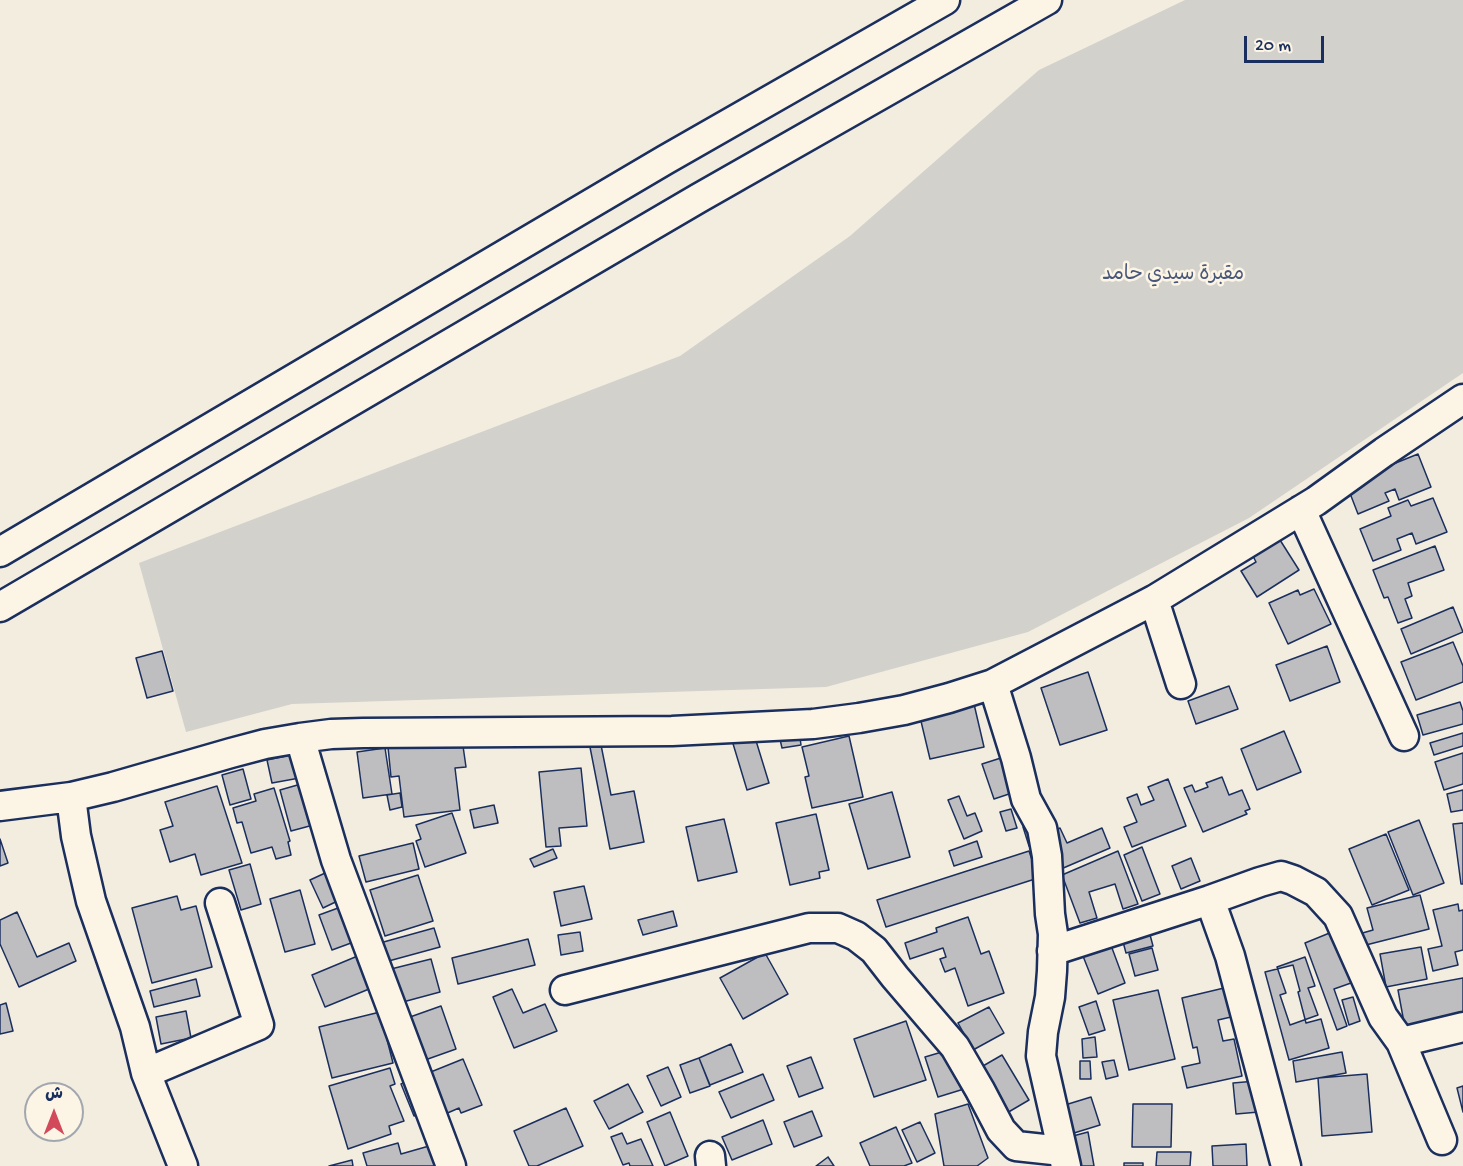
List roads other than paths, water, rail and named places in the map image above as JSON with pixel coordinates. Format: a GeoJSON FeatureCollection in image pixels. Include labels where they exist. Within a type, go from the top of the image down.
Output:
{"type":"FeatureCollection","features":[{"type":"Feature","properties":{"kind":"street"},"geometry":{"type":"LineString","coordinates":[[0,552],[665,160],[945,0]]}},
{"type":"Feature","properties":{"kind":"street"},"geometry":{"type":"LineString","coordinates":[[0,608],[699,198],[1047,0]]}},
{"type":"Feature","properties":{"kind":"street"},"geometry":{"type":"LineString","coordinates":[[0,806],[71,797],[265,744],[331,734],[672,731],[813,724],[904,710],[950,698],[993,684],[1154,600],[1316,501],[1463,399]]}},
{"type":"Feature","properties":{"kind":"street"},"geometry":{"type":"LineString","coordinates":[[1301,510],[1404,736]]}},
{"type":"Feature","properties":{"kind":"street"},"geometry":{"type":"LineString","coordinates":[[1154,600],[1180,684]]}},
{"type":"Feature","properties":{"kind":"street"},"geometry":{"type":"LineString","coordinates":[[564,990],[809,928],[838,928],[856,936],[874,950],[956,1047],[1001,1130],[1016,1146],[1064,1158],[1041,1056],[1050,997],[1053,934],[1047,856],[1042,828],[1026,799],[993,684]]}},
{"type":"Feature","properties":{"kind":"street"},"geometry":{"type":"LineString","coordinates":[[300,738],[336,860],[452,1166]]}},
{"type":"Feature","properties":{"kind":"street"},"geometry":{"type":"LineString","coordinates":[[71,797],[76,836],[91,901],[135,1027],[146,1073],[183,1166]]}},
{"type":"Feature","properties":{"kind":"street"},"geometry":{"type":"LineString","coordinates":[[1052,951],[1260,882],[1281,876],[1293,880],[1316,892],[1338,916],[1383,1017],[1401,1042],[1442,1140]]}},
{"type":"Feature","properties":{"kind":"street"},"geometry":{"type":"LineString","coordinates":[[1210,900],[1230,956],[1286,1166]]}},
{"type":"Feature","properties":{"kind":"street"},"geometry":{"type":"LineString","coordinates":[[146,1073],[259,1025],[220,903]]}},
{"type":"Feature","properties":{"kind":"street"},"geometry":{"type":"LineString","coordinates":[[1401,1042],[1463,1027]]}},
{"type":"Feature","properties":{"kind":"park label","name":"مقبرة سيدي حامد"},"geometry":{"type":"Point","coordinates":[1173,276]}}]}
